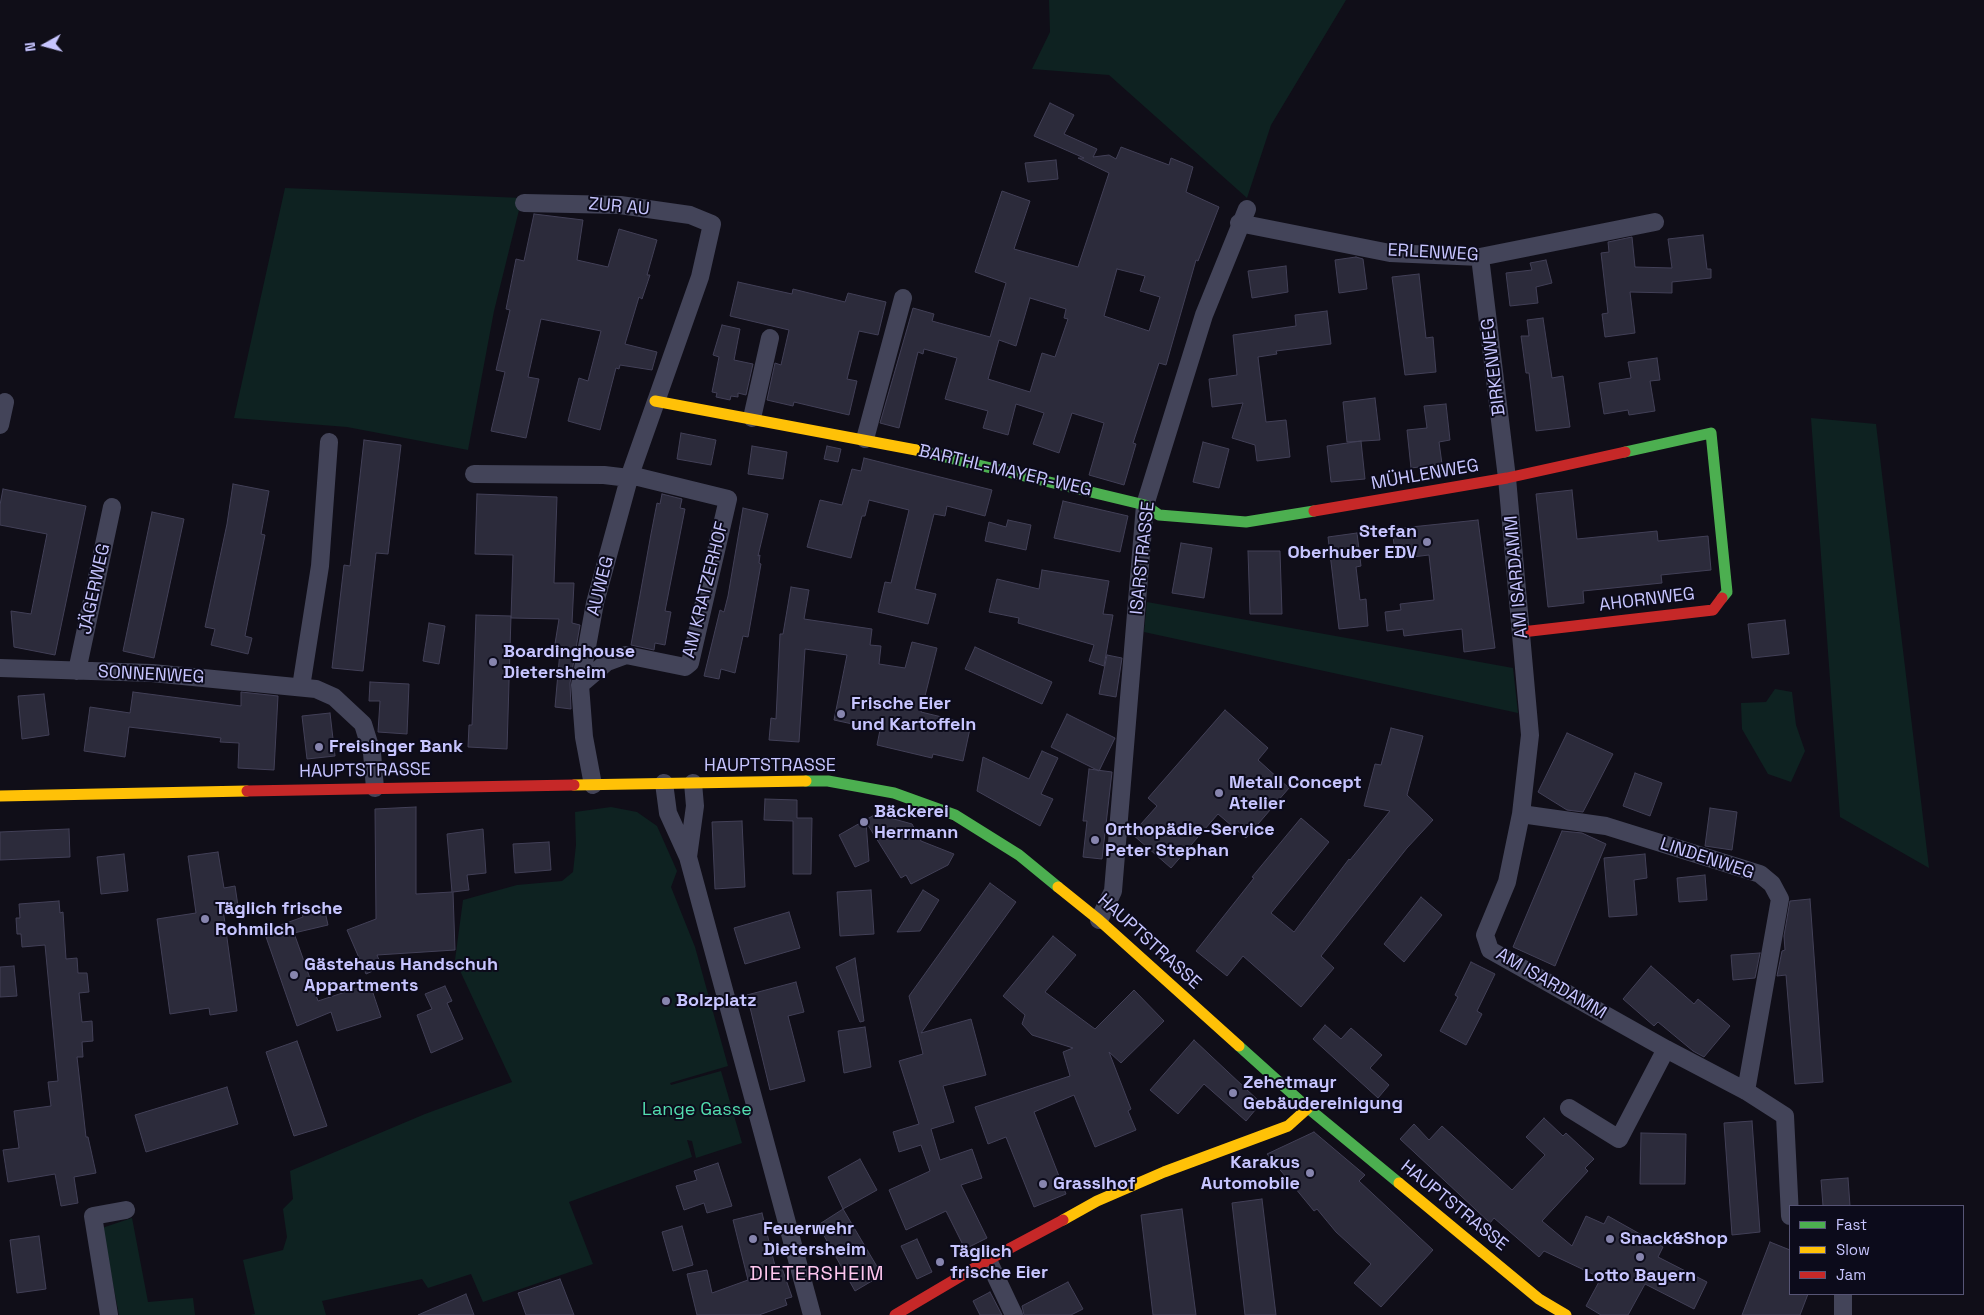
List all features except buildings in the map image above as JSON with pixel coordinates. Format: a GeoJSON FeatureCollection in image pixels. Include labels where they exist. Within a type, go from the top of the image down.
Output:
{"type":"FeatureCollection","features":[{"type":"Feature","properties":{"kind":"street","name":"ZUR AU"},"geometry":{"type":"LineString","coordinates":[[524,203],[620,205],[690,215],[712,224]]}},
{"type":"Feature","properties":{"kind":"street","name":"ERLENWEG"},"geometry":{"type":"LineString","coordinates":[[1243,216],[1390,253],[1480,257],[1655,222]]}},
{"type":"Feature","properties":{"kind":"street","name":"ISARSTRASSE"},"geometry":{"type":"LineString","coordinates":[[1099,920],[1113,891],[1145,505],[1204,315],[1243,216]]}},
{"type":"Feature","properties":{"kind":"street","name":"AUWEG"},"geometry":{"type":"LineString","coordinates":[[593,785],[584,737],[580,685],[595,603],[629,476],[700,277],[712,224]]}},
{"type":"Feature","properties":{"kind":"street","name":"BIRKENWEG"},"geometry":{"type":"LineString","coordinates":[[1480,257],[1507,478]]}},
{"type":"Feature","properties":{"kind":"street"},"geometry":{"type":"LineString","coordinates":[[865,439],[903,298]]}},
{"type":"Feature","properties":{"kind":"street"},"geometry":{"type":"LineString","coordinates":[[752,418],[770,338]]}},
{"type":"Feature","properties":{"kind":"street","name":"BARTHL-MAYER-WEG"},"geometry":{"type":"LineString","coordinates":[[655,401],[865,439],[1001,469],[1145,505]]}},
{"type":"Feature","properties":{"kind":"street"},"geometry":{"type":"LineString","coordinates":[[0,425],[5,402]]}},
{"type":"Feature","properties":{"kind":"street","name":"MÜHLENWEG"},"geometry":{"type":"LineString","coordinates":[[1145,505],[1159,515],[1246,522],[1507,478],[1710,433]]}},
{"type":"Feature","properties":{"kind":"street","name":"AHORNWEG"},"geometry":{"type":"LineString","coordinates":[[1522,632],[1713,610],[1727,592],[1710,433]]}},
{"type":"Feature","properties":{"kind":"street"},"geometry":{"type":"LineString","coordinates":[[301,686],[320,566],[330,442]]}},
{"type":"Feature","properties":{"kind":"street"},"geometry":{"type":"LineString","coordinates":[[474,474],[629,476]]}},
{"type":"Feature","properties":{"kind":"street","name":"AM KRATZERHOF"},"geometry":{"type":"LineString","coordinates":[[580,685],[607,662],[626,655],[685,667],[690,663],[728,499],[629,476]]}},
{"type":"Feature","properties":{"kind":"street","name":"AM ISARDAMM"},"geometry":{"type":"LineString","coordinates":[[1507,478],[1530,735],[1521,814],[1507,882],[1485,935],[1490,950],[1666,1049],[1746,1091],[1785,1116],[1789,1205]]}},
{"type":"Feature","properties":{"kind":"street","name":"JÄGERWEG"},"geometry":{"type":"LineString","coordinates":[[77,671],[112,507]]}},
{"type":"Feature","properties":{"kind":"street","name":"SONNENWEG"},"geometry":{"type":"LineString","coordinates":[[0,668],[152,673],[301,686],[334,697],[363,724],[372,753],[375,788]]}},
{"type":"Feature","properties":{"kind":"street","name":"HAUPTSTRASSE"},"geometry":{"type":"LineString","coordinates":[[0,796],[828,781],[894,793],[926,803],[955,815],[1014,852],[1099,920],[1308,1108],[1539,1299],[1566,1315]]}},
{"type":"Feature","properties":{"kind":"street"},"geometry":{"type":"LineString","coordinates":[[664,783],[668,814],[688,857],[812,1315]]}},
{"type":"Feature","properties":{"kind":"street"},"geometry":{"type":"LineString","coordinates":[[688,857],[695,806],[693,783]]}},
{"type":"Feature","properties":{"kind":"street","name":"LINDENWEG"},"geometry":{"type":"LineString","coordinates":[[1521,814],[1606,826],[1760,874],[1772,884],[1780,899],[1746,1091]]}},
{"type":"Feature","properties":{"kind":"street"},"geometry":{"type":"LineString","coordinates":[[1569,1108],[1619,1139],[1666,1049]]}},
{"type":"Feature","properties":{"kind":"street"},"geometry":{"type":"LineString","coordinates":[[895,1315],[988,1260],[1097,1201],[1164,1172],[1288,1126],[1308,1108]]}},
{"type":"Feature","properties":{"kind":"street"},"geometry":{"type":"LineString","coordinates":[[109,1315],[93,1216],[126,1210]]}},
{"type":"Feature","properties":{"kind":"street"},"geometry":{"type":"LineString","coordinates":[[988,1260],[1014,1315]]}},
{"type":"Feature","properties":{"kind":"street"},"geometry":{"type":"LineString","coordinates":[[1843,1295],[1843,1315]]}},
{"type":"Feature","properties":{"kind":"green space"},"geometry":{"type":"Polygon","coordinates":[[[1049,0],[1346,0],[1271,125],[1247,198],[1109,75],[1032,69],[1050,32],[1049,0]]]}},
{"type":"Feature","properties":{"kind":"green space"},"geometry":{"type":"Polygon","coordinates":[[[285,188],[522,198],[494,311],[468,450],[347,427],[234,418],[285,188]]]}},
{"type":"Feature","properties":{"kind":"green space"},"geometry":{"type":"Polygon","coordinates":[[[1811,418],[1876,424],[1929,868],[1840,817],[1811,418]]]}},
{"type":"Feature","properties":{"kind":"green space"},"geometry":{"type":"Polygon","coordinates":[[[1147,602],[1513,668],[1518,713],[1144,632],[1147,602]]]}},
{"type":"Feature","properties":{"kind":"green space"},"geometry":{"type":"Polygon","coordinates":[[[1775,689],[1792,692],[1796,725],[1805,751],[1791,782],[1768,774],[1742,729],[1741,703],[1766,702],[1775,689]]]}},
{"type":"Feature","properties":{"kind":"green space","name":"Lange Gasse"},"geometry":{"type":"Polygon","coordinates":[[[611,807],[637,812],[657,826],[677,871],[671,887],[695,947],[728,1066],[670,1083],[671,1085],[721,1071],[742,1143],[696,1158],[692,1141],[687,1140],[692,1157],[569,1202],[593,1264],[483,1302],[471,1274],[428,1288],[422,1279],[322,1301],[326,1315],[250,1315],[255,1314],[243,1260],[283,1250],[287,1237],[283,1209],[293,1199],[290,1171],[425,1114],[512,1082],[455,960],[463,900],[517,885],[562,881],[573,872],[576,845],[575,812],[611,807]]]}},
{"type":"Feature","properties":{"kind":"green space"},"geometry":{"type":"Polygon","coordinates":[[[132,1218],[148,1302],[193,1298],[195,1315],[119,1315],[102,1228],[132,1218]]]}},
{"type":"Feature","properties":{"kind":"traffic: fast"},"geometry":{"type":"LineString","coordinates":[[1625,452],[1711,433],[1727,592],[1722,598]]}},
{"type":"Feature","properties":{"kind":"traffic: fast"},"geometry":{"type":"LineString","coordinates":[[916,450],[1145,505],[1159,515],[1246,522],[1314,511]]}},
{"type":"Feature","properties":{"kind":"traffic: fast"},"geometry":{"type":"LineString","coordinates":[[806,781],[828,781],[894,793],[955,815],[1019,855],[1058,887]]}},
{"type":"Feature","properties":{"kind":"traffic: fast"},"geometry":{"type":"LineString","coordinates":[[1239,1046],[1308,1108],[1399,1183]]}},
{"type":"Feature","properties":{"kind":"traffic: slow"},"geometry":{"type":"LineString","coordinates":[[655,401],[916,450]]}},
{"type":"Feature","properties":{"kind":"traffic: slow"},"geometry":{"type":"LineString","coordinates":[[574,785],[806,781]]}},
{"type":"Feature","properties":{"kind":"traffic: slow"},"geometry":{"type":"LineString","coordinates":[[0,796],[247,791]]}},
{"type":"Feature","properties":{"kind":"traffic: slow"},"geometry":{"type":"LineString","coordinates":[[1058,887],[1099,920],[1239,1046]]}},
{"type":"Feature","properties":{"kind":"traffic: slow"},"geometry":{"type":"LineString","coordinates":[[1063,1220],[1097,1201],[1164,1172],[1288,1126],[1308,1108]]}},
{"type":"Feature","properties":{"kind":"traffic: slow"},"geometry":{"type":"LineString","coordinates":[[1399,1183],[1539,1299],[1566,1315]]}},
{"type":"Feature","properties":{"kind":"traffic: jam"},"geometry":{"type":"LineString","coordinates":[[1314,511],[1507,478],[1625,452]]}},
{"type":"Feature","properties":{"kind":"traffic: jam"},"geometry":{"type":"LineString","coordinates":[[1522,632],[1713,610],[1722,598]]}},
{"type":"Feature","properties":{"kind":"traffic: jam"},"geometry":{"type":"LineString","coordinates":[[247,791],[574,785]]}},
{"type":"Feature","properties":{"kind":"traffic: jam"},"geometry":{"type":"LineString","coordinates":[[895,1315],[988,1260],[1063,1220]]}},
{"type":"Feature","properties":{"kind":"place","name":"Stefan Oberhuber EDV"},"geometry":{"type":"Point","coordinates":[1427,542]}},
{"type":"Feature","properties":{"kind":"place","name":"Boardinghouse Dietersheim"},"geometry":{"type":"Point","coordinates":[493,662]}},
{"type":"Feature","properties":{"kind":"place","name":"Frische Eier und Kartoffeln"},"geometry":{"type":"Point","coordinates":[841,714]}},
{"type":"Feature","properties":{"kind":"place","name":"Freisinger Bank"},"geometry":{"type":"Point","coordinates":[319,747]}},
{"type":"Feature","properties":{"kind":"place","name":"Metall Concept Atelier"},"geometry":{"type":"Point","coordinates":[1219,793]}},
{"type":"Feature","properties":{"kind":"place","name":"Bäckerei Herrmann"},"geometry":{"type":"Point","coordinates":[864,822]}},
{"type":"Feature","properties":{"kind":"place","name":"Orthopädie-Service Peter Stephan"},"geometry":{"type":"Point","coordinates":[1095,840]}},
{"type":"Feature","properties":{"kind":"place","name":"Täglich frische Rohmilch"},"geometry":{"type":"Point","coordinates":[205,919]}},
{"type":"Feature","properties":{"kind":"place","name":"Gästehaus Handschuh Appartments"},"geometry":{"type":"Point","coordinates":[294,975]}},
{"type":"Feature","properties":{"kind":"place","name":"Bolzplatz"},"geometry":{"type":"Point","coordinates":[666,1001]}},
{"type":"Feature","properties":{"kind":"place","name":"Zehetmayr Gebäudereinigung"},"geometry":{"type":"Point","coordinates":[1233,1093]}},
{"type":"Feature","properties":{"kind":"place","name":"Karakus Automobile"},"geometry":{"type":"Point","coordinates":[1310,1173]}},
{"type":"Feature","properties":{"kind":"place","name":"Grasslhof"},"geometry":{"type":"Point","coordinates":[1043,1184]}},
{"type":"Feature","properties":{"kind":"place","name":"Feuerwehr Dietersheim"},"geometry":{"type":"Point","coordinates":[753,1239]}},
{"type":"Feature","properties":{"kind":"place","name":"Snack&Shop"},"geometry":{"type":"Point","coordinates":[1610,1239]}},
{"type":"Feature","properties":{"kind":"place","name":"Lotto Bayern"},"geometry":{"type":"Point","coordinates":[1640,1257]}},
{"type":"Feature","properties":{"kind":"place","name":"Täglich frische Eier"},"geometry":{"type":"Point","coordinates":[940,1262]}},
{"type":"Feature","properties":{"kind":"district","name":"DIETERSHEIM"},"geometry":{"type":"Point","coordinates":[817,1275]}}]}
